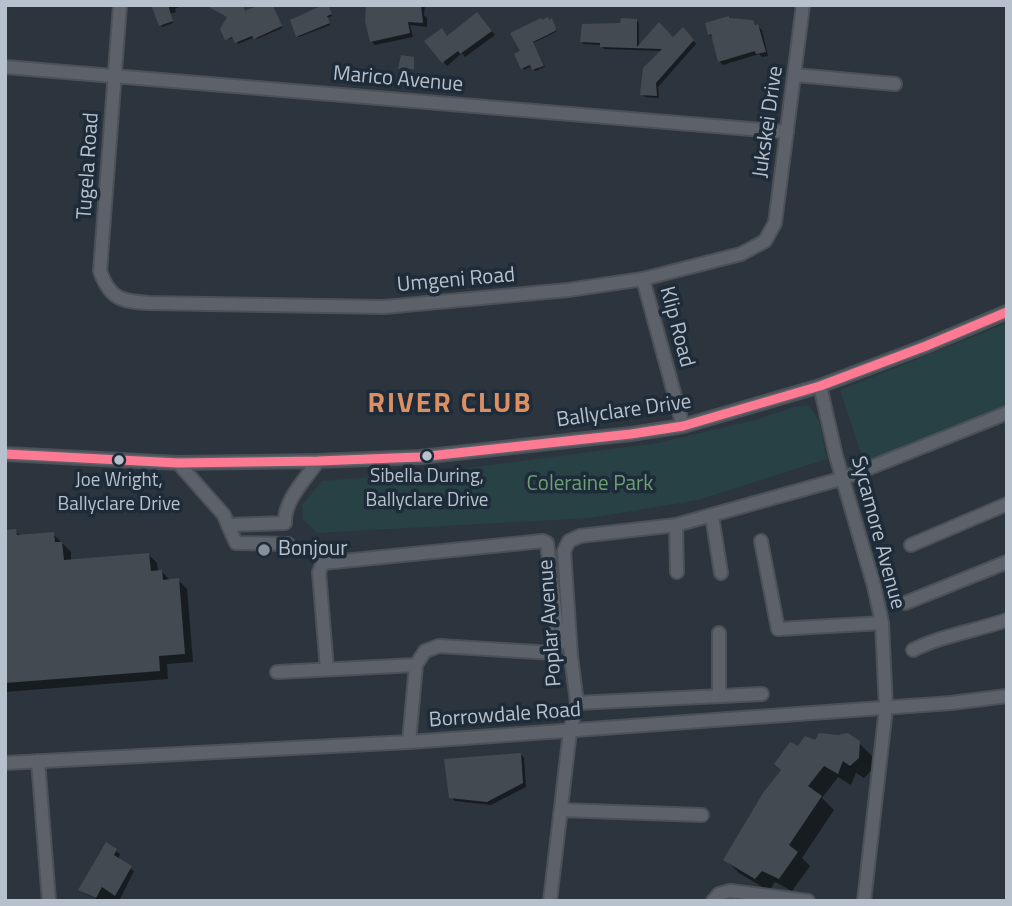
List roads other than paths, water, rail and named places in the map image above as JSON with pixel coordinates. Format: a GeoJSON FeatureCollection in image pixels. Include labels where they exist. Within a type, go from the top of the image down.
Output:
{"type":"FeatureCollection","features":[{"type":"Feature","properties":{"kind":"street","name":"Tugela Road"},"geometry":{"type":"LineString","coordinates":[[120,5],[100,271],[105,284],[117,297],[125,301],[144,303]]}},
{"type":"Feature","properties":{"kind":"street","name":"Jukskei Drive"},"geometry":{"type":"LineString","coordinates":[[765,241],[775,223],[803,5]]}},
{"type":"Feature","properties":{"kind":"street","name":"Marico Avenue"},"geometry":{"type":"LineString","coordinates":[[5,67],[787,132]]}},
{"type":"Feature","properties":{"kind":"street"},"geometry":{"type":"LineString","coordinates":[[795,75],[895,84]]}},
{"type":"Feature","properties":{"kind":"street","name":"Umgeni Road"},"geometry":{"type":"LineString","coordinates":[[144,303],[384,307],[568,290],[643,279],[741,254],[765,241]]}},
{"type":"Feature","properties":{"kind":"street","name":"Klip Road"},"geometry":{"type":"LineString","coordinates":[[643,279],[683,426]]}},
{"type":"Feature","properties":{"kind":"street","name":"Ballyclare Drive"},"geometry":{"type":"LineString","coordinates":[[5,454],[178,463],[318,461],[420,457],[631,434],[683,426],[820,386],[1007,312]]}},
{"type":"Feature","properties":{"kind":"street","name":"Sycamore Avenue"},"geometry":{"type":"LineString","coordinates":[[820,386],[836,456],[874,586],[882,623],[886,708],[864,901]]}},
{"type":"Feature","properties":{"kind":"street","name":"Poplar Avenue"},"geometry":{"type":"LineString","coordinates":[[550,901],[570,731],[577,702],[564,551],[569,541],[580,536],[676,525],[844,478],[1007,413]]}},
{"type":"Feature","properties":{"kind":"street","name":"Ballyclare Drive"},"geometry":{"type":"LineString","coordinates":[[5,448],[61,456]]}},
{"type":"Feature","properties":{"kind":"street"},"geometry":{"type":"LineString","coordinates":[[228,525],[285,523],[284,512],[318,461]]}},
{"type":"Feature","properties":{"kind":"street"},"geometry":{"type":"LineString","coordinates":[[178,463],[224,515],[236,543],[288,544]]}},
{"type":"Feature","properties":{"kind":"street"},"geometry":{"type":"LineString","coordinates":[[911,545],[1007,504]]}},
{"type":"Feature","properties":{"kind":"street"},"geometry":{"type":"LineString","coordinates":[[712,516],[721,573]]}},
{"type":"Feature","properties":{"kind":"street"},"geometry":{"type":"LineString","coordinates":[[676,525],[677,572]]}},
{"type":"Feature","properties":{"kind":"street"},"geometry":{"type":"LineString","coordinates":[[327,668],[319,572],[327,561],[543,541],[547,543],[559,644],[553,653],[439,646],[425,651],[416,664],[409,742]]}},
{"type":"Feature","properties":{"kind":"street"},"geometry":{"type":"LineString","coordinates":[[761,541],[778,629],[882,623]]}},
{"type":"Feature","properties":{"kind":"street"},"geometry":{"type":"LineString","coordinates":[[905,603],[1007,562]]}},
{"type":"Feature","properties":{"kind":"street"},"geometry":{"type":"LineString","coordinates":[[913,650],[935,639],[1007,620]]}},
{"type":"Feature","properties":{"kind":"street"},"geometry":{"type":"LineString","coordinates":[[719,633],[719,696]]}},
{"type":"Feature","properties":{"kind":"street"},"geometry":{"type":"LineString","coordinates":[[277,673],[416,664]]}},
{"type":"Feature","properties":{"kind":"street"},"geometry":{"type":"LineString","coordinates":[[577,702],[762,694]]}},
{"type":"Feature","properties":{"kind":"street","name":"Borrowdale Road"},"geometry":{"type":"LineString","coordinates":[[5,763],[409,742],[886,708],[1007,696]]}},
{"type":"Feature","properties":{"kind":"street"},"geometry":{"type":"LineString","coordinates":[[38,761],[48,901]]}},
{"type":"Feature","properties":{"kind":"street"},"geometry":{"type":"LineString","coordinates":[[561,810],[702,815]]}},
{"type":"Feature","properties":{"kind":"street"},"geometry":{"type":"LineString","coordinates":[[713,901],[719,894],[730,891],[808,901]]}},
{"type":"Feature","properties":{"kind":"place","name":"Sibella During, Ballyclare Drive"},"geometry":{"type":"Point","coordinates":[427,456]}},
{"type":"Feature","properties":{"kind":"place","name":"Joe Wright, Ballyclare Drive"},"geometry":{"type":"Point","coordinates":[119,460]}},
{"type":"Feature","properties":{"kind":"place","name":"Bonjour"},"geometry":{"type":"Point","coordinates":[264,550]}},
{"type":"Feature","properties":{"kind":"district","name":"RIVER CLUB"},"geometry":{"type":"Point","coordinates":[450,405]}},
{"type":"Feature","properties":{"kind":"park label","name":"Coleraine Park"},"geometry":{"type":"Point","coordinates":[590,485]}}]}
